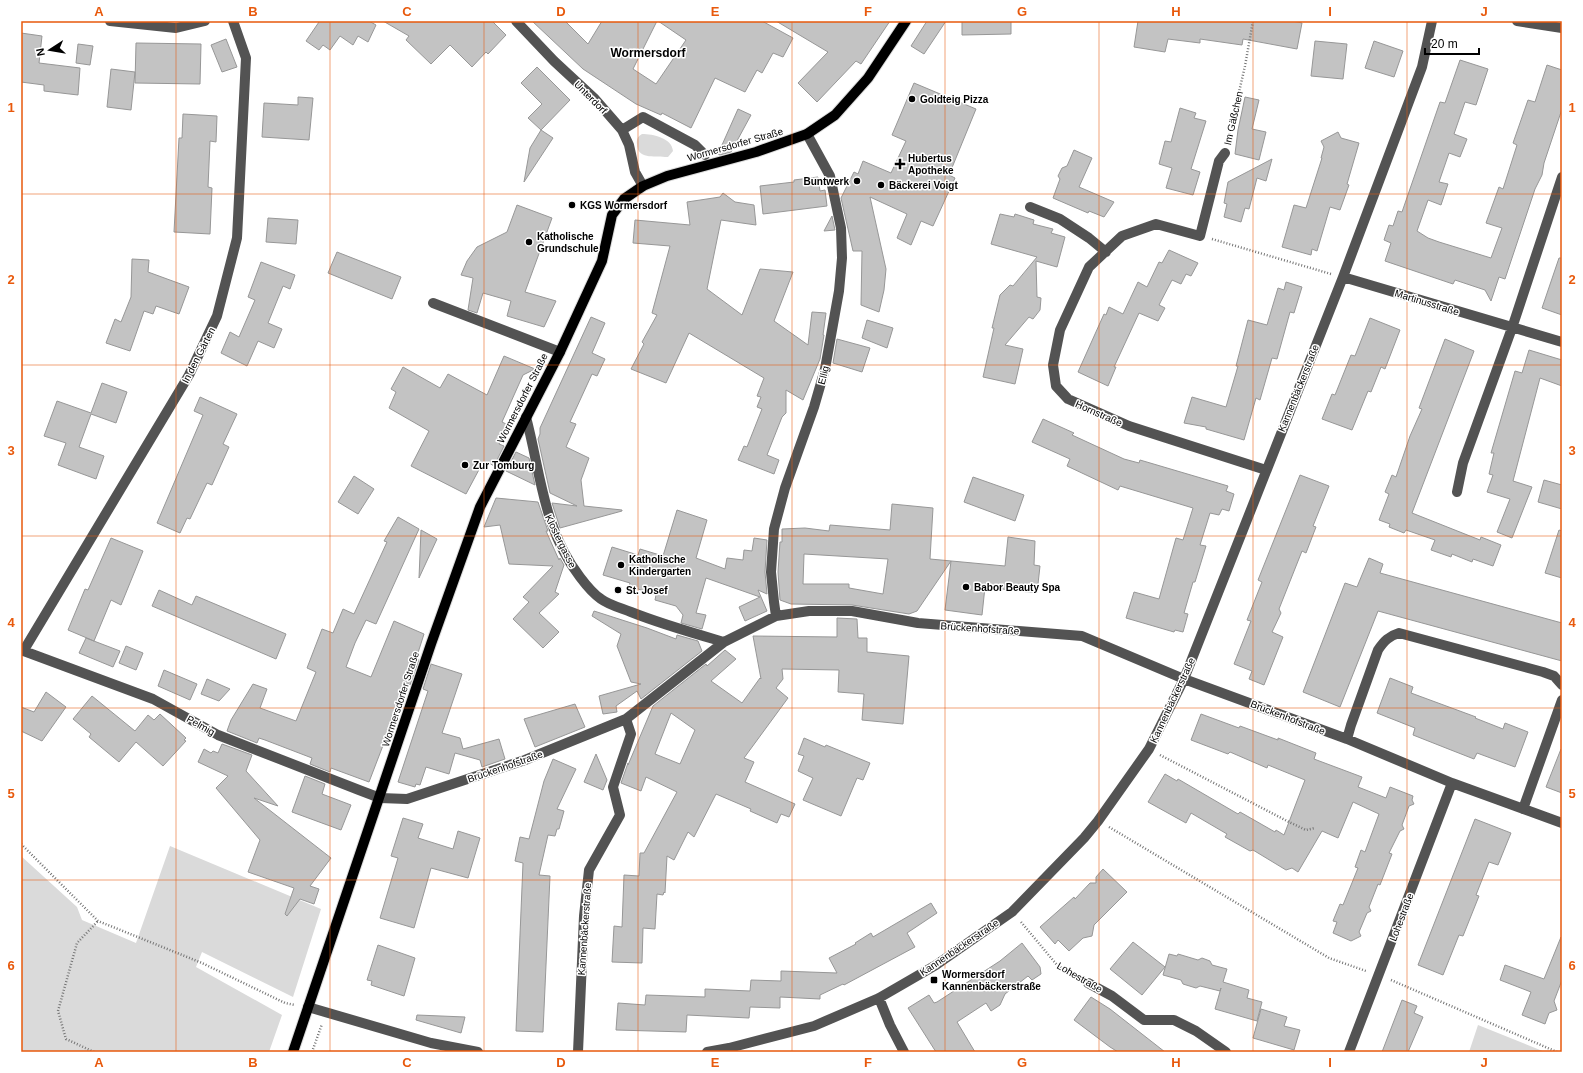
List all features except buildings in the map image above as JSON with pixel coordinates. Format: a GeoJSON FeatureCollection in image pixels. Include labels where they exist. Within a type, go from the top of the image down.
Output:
{"type":"FeatureCollection","features":[{"type":"Feature","properties":{"kind":"main road","name":"Wormersdorfer Straße"},"geometry":{"type":"LineString","coordinates":[[292,1052],[380,798],[431,644],[480,507],[560,352],[602,262],[612,216],[624,199],[643,186],[667,176],[756,152],[807,134],[836,114],[868,78],[906,21]]}},
{"type":"Feature","properties":{"kind":"street"},"geometry":{"type":"LineString","coordinates":[[110,21],[176,28],[205,21]]}},
{"type":"Feature","properties":{"kind":"street","name":"In den Gärten"},"geometry":{"type":"LineString","coordinates":[[22,650],[189,375],[217,316],[237,230],[246,58],[233,21]]}},
{"type":"Feature","properties":{"kind":"street","name":"Unterdorf"},"geometry":{"type":"LineString","coordinates":[[516,21],[554,61],[595,99],[622,130],[629,145],[635,172],[643,186]]}},
{"type":"Feature","properties":{"kind":"street","name":"Kannenbäckerstraße"},"geometry":{"type":"LineString","coordinates":[[707,1052],[729,1048],[814,1026],[879,998],[936,965],[1012,912],[1084,838],[1149,750],[1184,678],[1343,277],[1422,67],[1432,21]]}},
{"type":"Feature","properties":{"kind":"street"},"geometry":{"type":"LineString","coordinates":[[1517,21],[1562,28]]}},
{"type":"Feature","properties":{"kind":"street"},"geometry":{"type":"LineString","coordinates":[[622,130],[643,117],[695,145],[704,156]]}},
{"type":"Feature","properties":{"kind":"street","name":"Ellig"},"geometry":{"type":"LineString","coordinates":[[776,616],[771,572],[774,529],[785,488],[814,407],[825,369],[839,291],[842,258],[842,228],[830,176],[807,134]]}},
{"type":"Feature","properties":{"kind":"street","name":"Im Gäßchen"},"geometry":{"type":"LineString","coordinates":[[1200,236],[1219,161],[1225,153]]}},
{"type":"Feature","properties":{"kind":"street"},"geometry":{"type":"LineString","coordinates":[[1457,492],[1463,463],[1512,328],[1562,177]]}},
{"type":"Feature","properties":{"kind":"street"},"geometry":{"type":"LineString","coordinates":[[1030,207],[1060,219],[1089,238],[1106,252]]}},
{"type":"Feature","properties":{"kind":"street","name":"Hornstraße"},"geometry":{"type":"LineString","coordinates":[[1200,236],[1156,224],[1122,236],[1089,267],[1060,330],[1053,365],[1056,386],[1068,399],[1129,426],[1266,470]]}},
{"type":"Feature","properties":{"kind":"street","name":"Martinusstraße"},"geometry":{"type":"LineString","coordinates":[[1343,277],[1562,342]]}},
{"type":"Feature","properties":{"kind":"street"},"geometry":{"type":"LineString","coordinates":[[433,303],[560,352]]}},
{"type":"Feature","properties":{"kind":"street","name":"Klostergasse"},"geometry":{"type":"LineString","coordinates":[[526,418],[534,446],[543,500],[549,521],[569,563],[588,588],[601,600],[616,607],[645,618],[724,642]]}},
{"type":"Feature","properties":{"kind":"street","name":"Brückenhofstraße"},"geometry":{"type":"LineString","coordinates":[[380,798],[407,799],[525,760],[626,719],[724,642],[776,616],[809,611],[852,611],[918,623],[1082,636],[1184,678],[1347,739],[1452,783],[1562,823]]}},
{"type":"Feature","properties":{"kind":"street"},"geometry":{"type":"LineString","coordinates":[[1347,739],[1350,725],[1378,650],[1383,642],[1390,636],[1399,633],[1543,672],[1554,676],[1562,685]]}},
{"type":"Feature","properties":{"kind":"street","name":"Pelmig"},"geometry":{"type":"LineString","coordinates":[[22,650],[153,699],[218,735],[380,798]]}},
{"type":"Feature","properties":{"kind":"street"},"geometry":{"type":"LineString","coordinates":[[1523,809],[1562,700]]}},
{"type":"Feature","properties":{"kind":"street","name":"Kannenbäckerstraße"},"geometry":{"type":"LineString","coordinates":[[578,1052],[584,916],[589,870],[620,815],[613,787],[631,734],[626,719]]}},
{"type":"Feature","properties":{"kind":"street","name":"Lohestraße"},"geometry":{"type":"LineString","coordinates":[[1349,1052],[1452,783]]}},
{"type":"Feature","properties":{"kind":"street","name":"Lohestraße"},"geometry":{"type":"LineString","coordinates":[[1088,983],[1112,996],[1144,1020],[1174,1020],[1196,1031],[1226,1052]]}},
{"type":"Feature","properties":{"kind":"street"},"geometry":{"type":"LineString","coordinates":[[879,998],[890,1025],[904,1052]]}},
{"type":"Feature","properties":{"kind":"street"},"geometry":{"type":"LineString","coordinates":[[308,1007],[431,1044],[478,1052]]}},
{"type":"Feature","properties":{"kind":"path","name":"Im Gäßchen"},"geometry":{"type":"LineString","coordinates":[[1225,153],[1245,66],[1253,21]]}},
{"type":"Feature","properties":{"kind":"path"},"geometry":{"type":"LineString","coordinates":[[1200,236],[1343,277]]}},
{"type":"Feature","properties":{"kind":"path","name":"Kannenbäckerstraße"},"geometry":{"type":"LineString","coordinates":[[1149,750],[1306,830],[1314,828]]}},
{"type":"Feature","properties":{"kind":"path"},"geometry":{"type":"LineString","coordinates":[[1098,821],[1329,958],[1379,975],[1557,1052]]}},
{"type":"Feature","properties":{"kind":"path"},"geometry":{"type":"LineString","coordinates":[[21,844],[98,921],[202,962],[285,1003],[308,1007]]}},
{"type":"Feature","properties":{"kind":"path","name":"Lohestraße"},"geometry":{"type":"LineString","coordinates":[[1012,912],[1057,965],[1088,983]]}},
{"type":"Feature","properties":{"kind":"path"},"geometry":{"type":"LineString","coordinates":[[94,1052],[66,1039],[58,1011],[77,943],[98,921]]}},
{"type":"Feature","properties":{"kind":"path"},"geometry":{"type":"LineString","coordinates":[[312,1052],[326,1012]]}},
{"type":"Feature","properties":{"kind":"shaded area"},"geometry":{"type":"Polygon","coordinates":[[[642,134],[656,136],[666,140],[672,147],[673,151],[668,157],[647,156],[643,154],[638,149],[637,143],[638,137],[642,134]]]}},
{"type":"Feature","properties":{"kind":"shaded area"},"geometry":{"type":"Polygon","coordinates":[[[170,846],[321,909],[293,997],[202,952],[196,967],[282,1015],[269,1052],[21,1052],[21,856],[77,907],[82,920],[136,943],[170,846]]]}},
{"type":"Feature","properties":{"kind":"shaded area"},"geometry":{"type":"Polygon","coordinates":[[[1478,1025],[1545,1052],[1469,1052],[1478,1025]]]}},
{"type":"Feature","properties":{"kind":"place","name":"Goldteig Pizza"},"geometry":{"type":"Point","coordinates":[912,99]}},
{"type":"Feature","properties":{"kind":"place","name":"Hubertus Apotheke"},"geometry":{"type":"Point","coordinates":[900,164]}},
{"type":"Feature","properties":{"kind":"place","name":"Buntwerk"},"geometry":{"type":"Point","coordinates":[857,181]}},
{"type":"Feature","properties":{"kind":"place","name":"Bäckerei Voigt"},"geometry":{"type":"Point","coordinates":[881,185]}},
{"type":"Feature","properties":{"kind":"place","name":"KGS Wormersdorf"},"geometry":{"type":"Point","coordinates":[572,205]}},
{"type":"Feature","properties":{"kind":"place","name":"Katholische Grundschule"},"geometry":{"type":"Point","coordinates":[529,242]}},
{"type":"Feature","properties":{"kind":"place","name":"Zur Tomburg"},"geometry":{"type":"Point","coordinates":[465,465]}},
{"type":"Feature","properties":{"kind":"place","name":"Katholische Kindergarten"},"geometry":{"type":"Point","coordinates":[621,565]}},
{"type":"Feature","properties":{"kind":"place","name":"Babor Beauty Spa"},"geometry":{"type":"Point","coordinates":[966,587]}},
{"type":"Feature","properties":{"kind":"place","name":"St. Josef"},"geometry":{"type":"Point","coordinates":[618,590]}},
{"type":"Feature","properties":{"kind":"place","name":"Wormersdorf Kannenbäckerstraße"},"geometry":{"type":"Point","coordinates":[934,980]}},
{"type":"Feature","properties":{"kind":"district","name":"Wormersdorf"},"geometry":{"type":"Point","coordinates":[648,53]}}]}
